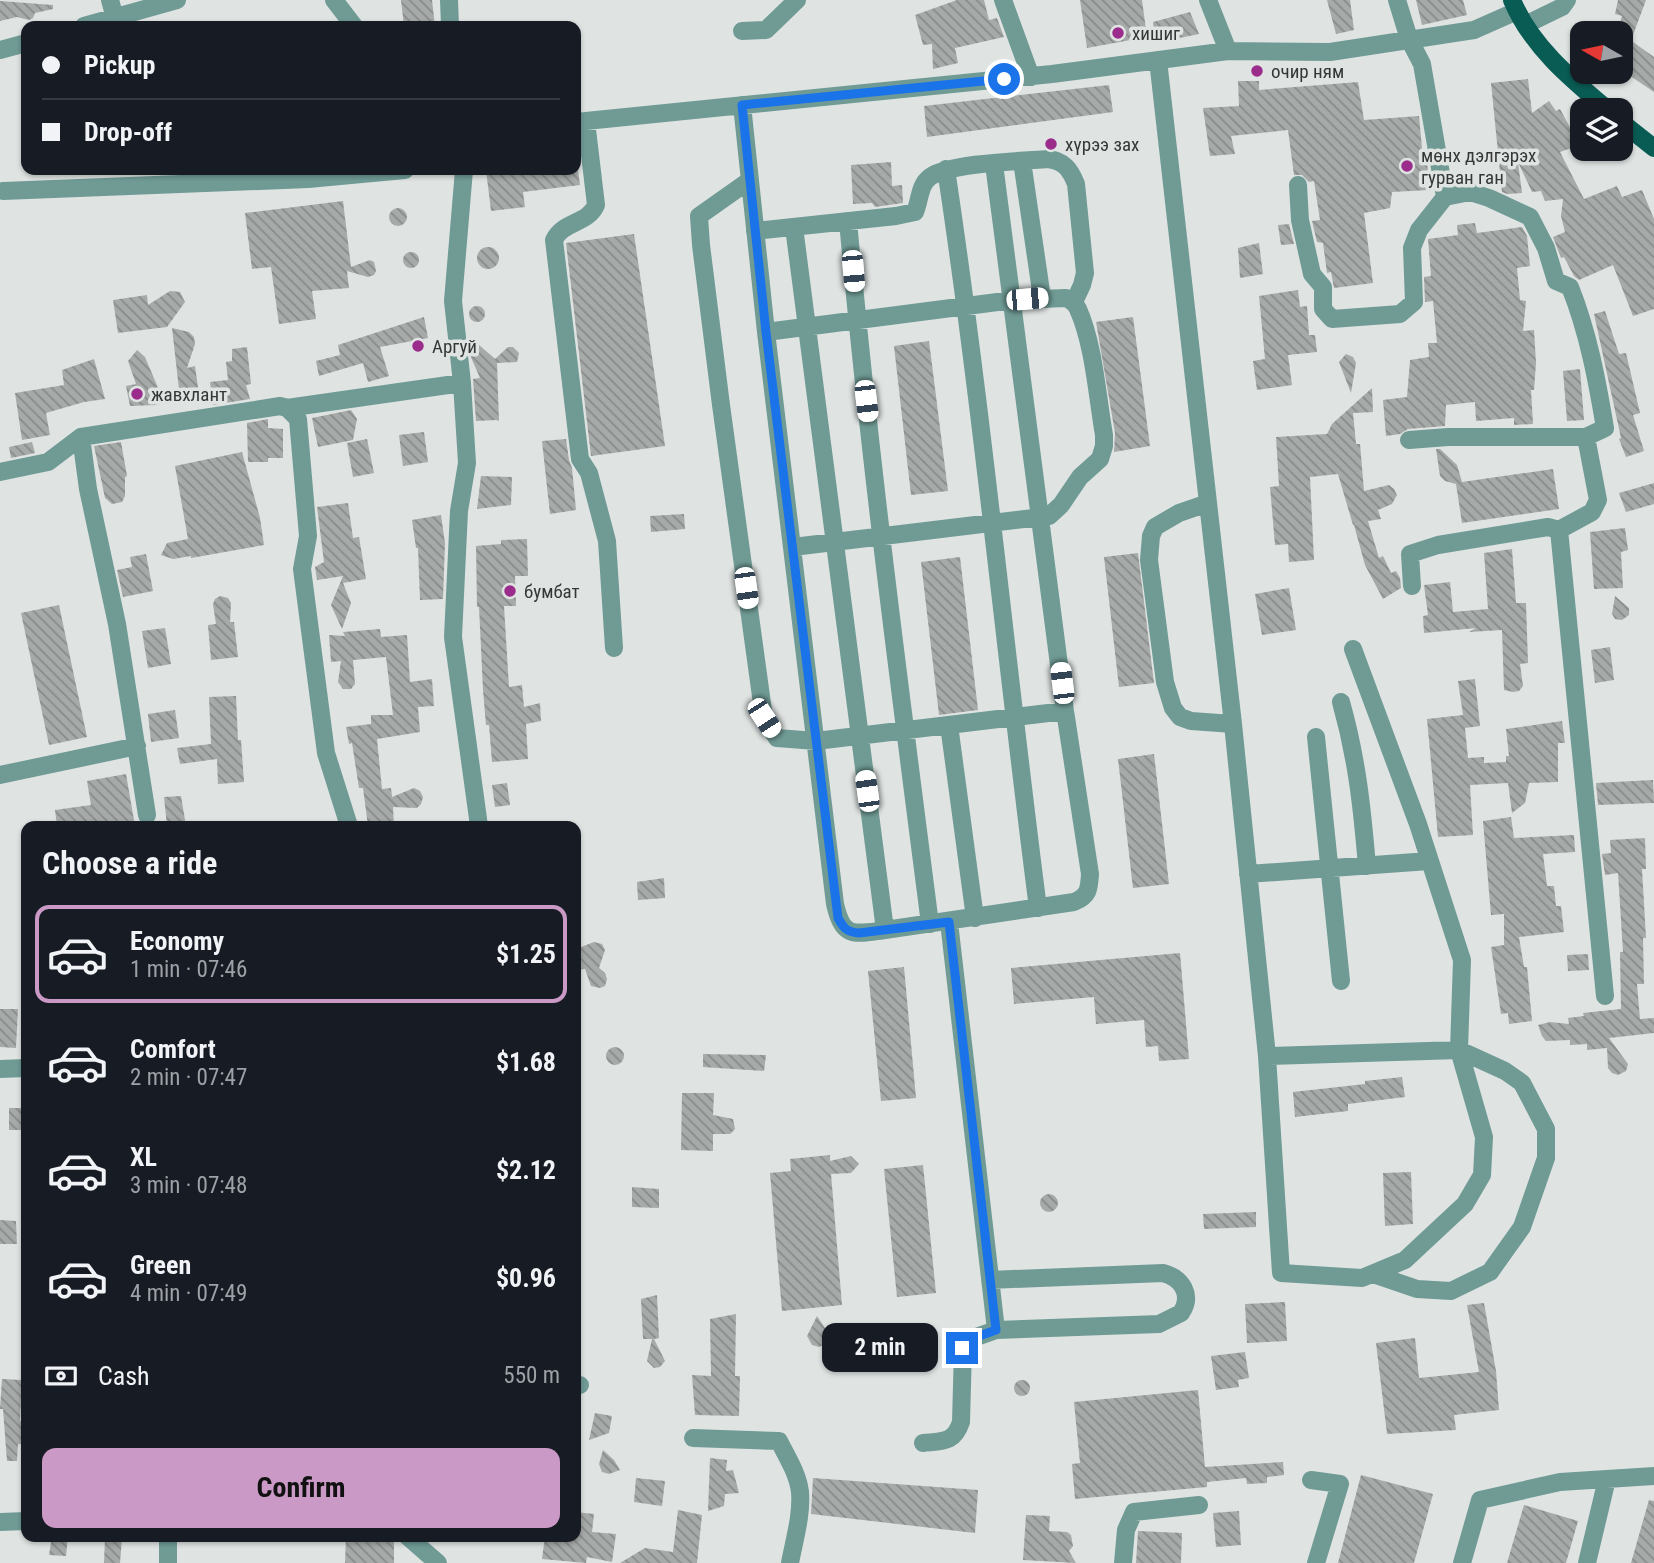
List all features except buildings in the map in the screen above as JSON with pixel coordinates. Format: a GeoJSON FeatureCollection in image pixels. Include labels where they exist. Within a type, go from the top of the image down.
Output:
{"type":"FeatureCollection","features":[{"type":"Feature","properties":{"kind":"main road"},"geometry":{"type":"LineString","coordinates":[[1518,12],[1556,64],[1594,98]]}},
{"type":"Feature","properties":{"kind":"main road"},"geometry":{"type":"LineString","coordinates":[[1633,131],[1654,148]]}},
{"type":"Feature","properties":{"kind":"street"},"geometry":{"type":"LineString","coordinates":[[92,21],[112,9],[177,0]]}},
{"type":"Feature","properties":{"kind":"street"},"geometry":{"type":"LineString","coordinates":[[334,0],[350,21]]}},
{"type":"Feature","properties":{"kind":"street"},"geometry":{"type":"LineString","coordinates":[[449,0],[452,10],[451,21]]}},
{"type":"Feature","properties":{"kind":"street"},"geometry":{"type":"LineString","coordinates":[[742,31],[766,30],[797,0]]}},
{"type":"Feature","properties":{"kind":"street"},"geometry":{"type":"LineString","coordinates":[[1003,0],[1031,76]]}},
{"type":"Feature","properties":{"kind":"street"},"geometry":{"type":"LineString","coordinates":[[1208,0],[1228,51]]}},
{"type":"Feature","properties":{"kind":"street"},"geometry":{"type":"LineString","coordinates":[[1397,0],[1409,39],[1422,64],[1445,197]]}},
{"type":"Feature","properties":{"kind":"street"},"geometry":{"type":"LineString","coordinates":[[614,648],[607,541],[589,473],[580,459],[554,240],[561,228],[586,217],[593,212],[596,205],[581,121],[1031,76],[1228,51],[1330,52],[1475,30],[1518,12],[1562,8],[1567,0]]}},
{"type":"Feature","properties":{"kind":"street"},"geometry":{"type":"LineString","coordinates":[[0,50],[21,44]]}},
{"type":"Feature","properties":{"kind":"street"},"geometry":{"type":"LineString","coordinates":[[1158,60],[1233,724],[1267,1056],[1281,1273],[1362,1278],[1405,1260],[1465,1204],[1482,1175],[1484,1137],[1459,1050],[1462,960],[1418,824],[1353,649]]}},
{"type":"Feature","properties":{"kind":"street"},"geometry":{"type":"LineString","coordinates":[[742,105],[766,332],[838,918],[848,932],[949,922],[1074,902],[1084,898],[1089,890],[1090,874],[1065,710],[994,164]]}},
{"type":"Feature","properties":{"kind":"street"},"geometry":{"type":"LineString","coordinates":[[755,231],[879,219],[915,212],[924,184],[930,177],[946,169],[1060,160],[1072,172],[1076,184],[1085,273],[1073,302]]}},
{"type":"Feature","properties":{"kind":"street"},"geometry":{"type":"LineString","coordinates":[[1022,162],[1042,298]]}},
{"type":"Feature","properties":{"kind":"street"},"geometry":{"type":"LineString","coordinates":[[946,169],[967,307],[1013,717],[1038,908]]}},
{"type":"Feature","properties":{"kind":"street"},"geometry":{"type":"LineString","coordinates":[[3,191],[351,175]]}},
{"type":"Feature","properties":{"kind":"street"},"geometry":{"type":"LineString","coordinates":[[463,175],[453,301],[467,463],[459,512],[453,637],[478,821]]}},
{"type":"Feature","properties":{"kind":"street"},"geometry":{"type":"LineString","coordinates":[[750,180],[699,216],[764,718],[777,738],[816,741],[1065,710]]}},
{"type":"Feature","properties":{"kind":"street"},"geometry":{"type":"LineString","coordinates":[[1298,185],[1300,220],[1311,274],[1323,288],[1323,309],[1332,319],[1400,314],[1414,302],[1412,248],[1419,230],[1445,197],[1470,192],[1530,217],[1546,248],[1556,281],[1570,287],[1582,317],[1605,428],[1586,438],[1448,437],[1409,440]]}},
{"type":"Feature","properties":{"kind":"street"},"geometry":{"type":"LineString","coordinates":[[848,221],[882,537],[930,924]]}},
{"type":"Feature","properties":{"kind":"street"},"geometry":{"type":"LineString","coordinates":[[794,227],[885,930]]}},
{"type":"Feature","properties":{"kind":"street"},"geometry":{"type":"LineString","coordinates":[[766,332],[1061,296],[1073,302],[1078,309],[1088,341],[1104,446],[1100,459],[1080,477],[1061,505],[1049,516],[793,547]]}},
{"type":"Feature","properties":{"kind":"street"},"geometry":{"type":"LineString","coordinates":[[0,472],[48,462],[81,437],[280,406],[287,408],[462,383]]}},
{"type":"Feature","properties":{"kind":"street"},"geometry":{"type":"LineString","coordinates":[[287,408],[298,419],[308,536],[302,569],[326,753],[347,821]]}},
{"type":"Feature","properties":{"kind":"street"},"geometry":{"type":"LineString","coordinates":[[81,437],[88,489],[117,624],[147,815]]}},
{"type":"Feature","properties":{"kind":"street"},"geometry":{"type":"LineString","coordinates":[[1412,586],[1410,554],[1438,545],[1548,527],[1559,530],[1592,512],[1598,500],[1586,438]]}},
{"type":"Feature","properties":{"kind":"street"},"geometry":{"type":"LineString","coordinates":[[1208,503],[1179,513],[1155,527],[1151,536],[1149,559],[1165,682],[1173,708],[1180,717],[1191,721],[1233,724]]}},
{"type":"Feature","properties":{"kind":"street"},"geometry":{"type":"LineString","coordinates":[[1559,530],[1605,996]]}},
{"type":"Feature","properties":{"kind":"street"},"geometry":{"type":"LineString","coordinates":[[1341,702],[1354,747],[1359,778],[1367,866]]}},
{"type":"Feature","properties":{"kind":"street"},"geometry":{"type":"LineString","coordinates":[[949,725],[975,918]]}},
{"type":"Feature","properties":{"kind":"street"},"geometry":{"type":"LineString","coordinates":[[1316,737],[1341,981]]}},
{"type":"Feature","properties":{"kind":"street"},"geometry":{"type":"LineString","coordinates":[[0,775],[137,746]]}},
{"type":"Feature","properties":{"kind":"street"},"geometry":{"type":"LineString","coordinates":[[1248,874],[1429,861]]}},
{"type":"Feature","properties":{"kind":"street"},"geometry":{"type":"LineString","coordinates":[[949,922],[996,1330]]}},
{"type":"Feature","properties":{"kind":"street"},"geometry":{"type":"LineString","coordinates":[[1267,1056],[1459,1050],[1505,1071],[1522,1083],[1546,1129],[1546,1158],[1522,1227],[1490,1272],[1451,1291],[1417,1289],[1373,1274]]}},
{"type":"Feature","properties":{"kind":"street"},"geometry":{"type":"LineString","coordinates":[[0,1069],[21,1068]]}},
{"type":"Feature","properties":{"kind":"street"},"geometry":{"type":"LineString","coordinates":[[923,1443],[950,1439],[957,1433],[961,1422],[962,1348],[965,1341],[996,1330],[1159,1324],[1181,1313],[1187,1298],[1179,1281],[1163,1273],[990,1280]]}},
{"type":"Feature","properties":{"kind":"street"},"geometry":{"type":"LineString","coordinates":[[692,1438],[779,1441],[792,1466],[800,1492],[798,1522],[790,1563]]}},
{"type":"Feature","properties":{"kind":"street"},"geometry":{"type":"LineString","coordinates":[[1462,1563],[1480,1500],[1560,1482],[1654,1476]]}},
{"type":"Feature","properties":{"kind":"street"},"geometry":{"type":"LineString","coordinates":[[1311,1479],[1340,1484],[1316,1563]]}},
{"type":"Feature","properties":{"kind":"street"},"geometry":{"type":"LineString","coordinates":[[1587,1563],[1607,1479]]}},
{"type":"Feature","properties":{"kind":"street"},"geometry":{"type":"LineString","coordinates":[[1123,1563],[1126,1530],[1135,1512],[1199,1505]]}},
{"type":"Feature","properties":{"kind":"street"},"geometry":{"type":"LineString","coordinates":[[0,1522],[21,1521]]}},
{"type":"Feature","properties":{"kind":"street"},"geometry":{"type":"LineString","coordinates":[[167,1542],[168,1563]]}},
{"type":"Feature","properties":{"kind":"street"},"geometry":{"type":"LineString","coordinates":[[414,1542],[438,1563]]}},
{"type":"Feature","properties":{"kind":"place","name":"хишиг"},"geometry":{"type":"Point","coordinates":[1118,33]}},
{"type":"Feature","properties":{"kind":"place","name":"очир ням"},"geometry":{"type":"Point","coordinates":[1257,71]}},
{"type":"Feature","properties":{"kind":"place","name":"хүрээ зах"},"geometry":{"type":"Point","coordinates":[1051,144]}},
{"type":"Feature","properties":{"kind":"place","name":"мөнх дэлгэрэх гурван ган"},"geometry":{"type":"Point","coordinates":[1407,166]}},
{"type":"Feature","properties":{"kind":"place","name":"Аргуй"},"geometry":{"type":"Point","coordinates":[418,346]}},
{"type":"Feature","properties":{"kind":"place","name":"жавхлант"},"geometry":{"type":"Point","coordinates":[137,394]}},
{"type":"Feature","properties":{"kind":"place","name":"бумбат"},"geometry":{"type":"Point","coordinates":[510,591]}},
{"type":"Feature","properties":{"kind":"route"},"geometry":{"type":"LineString","coordinates":[[962,1348],[965,1341],[996,1330],[949,922],[859,933],[848,932],[838,918],[766,332],[742,105],[1004,79]]}}]}
